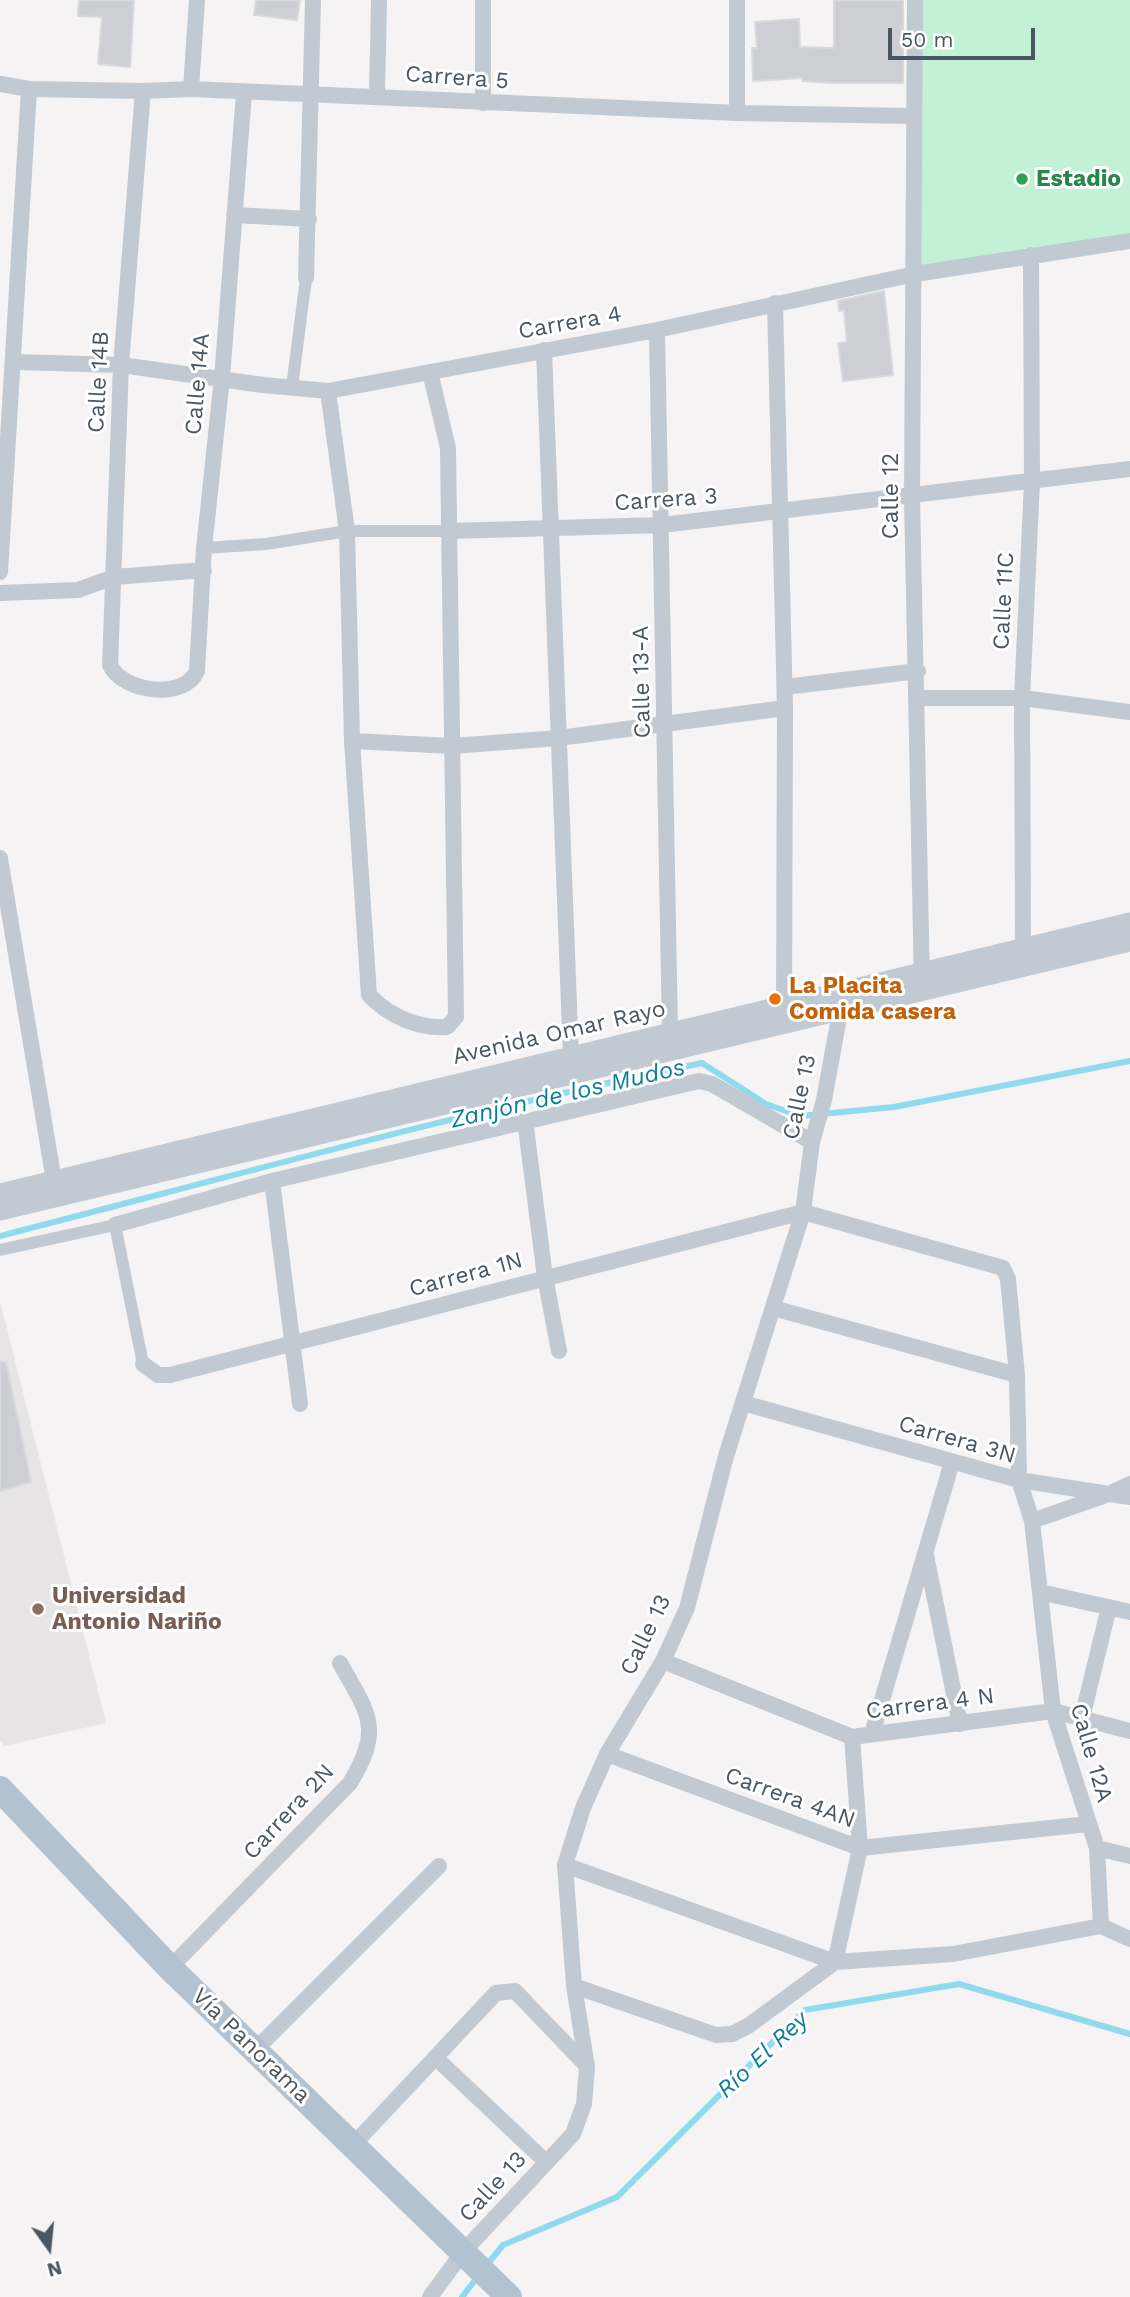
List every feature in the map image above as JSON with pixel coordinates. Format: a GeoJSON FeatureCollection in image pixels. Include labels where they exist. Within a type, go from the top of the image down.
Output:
{"type":"FeatureCollection","features":[{"type":"Feature","properties":{"kind":"main road","name":"Vía Panorama"},"geometry":{"type":"LineString","coordinates":[[0,1789],[170,1968],[509,2297]]}},
{"type":"Feature","properties":{"kind":"street"},"geometry":{"type":"LineString","coordinates":[[191,89],[197,0]]}},
{"type":"Feature","properties":{"kind":"street"},"geometry":{"type":"LineString","coordinates":[[292,387],[306,278],[313,0]]}},
{"type":"Feature","properties":{"kind":"street"},"geometry":{"type":"LineString","coordinates":[[377,96],[379,0]]}},
{"type":"Feature","properties":{"kind":"street"},"geometry":{"type":"LineString","coordinates":[[483,0],[483,103]]}},
{"type":"Feature","properties":{"kind":"street"},"geometry":{"type":"LineString","coordinates":[[737,0],[737,113]]}},
{"type":"Feature","properties":{"kind":"street","name":"Calle 12"},"geometry":{"type":"LineString","coordinates":[[915,0],[912,116],[915,274],[912,498],[918,671],[921,983]]}},
{"type":"Feature","properties":{"kind":"street","name":"Carrera 5"},"geometry":{"type":"LineString","coordinates":[[0,84],[29,89],[191,89],[737,113],[912,116]]}},
{"type":"Feature","properties":{"kind":"street"},"geometry":{"type":"LineString","coordinates":[[0,572],[29,89]]}},
{"type":"Feature","properties":{"kind":"street","name":"Calle 14B"},"geometry":{"type":"LineString","coordinates":[[114,675],[110,665],[121,365],[142,91]]}},
{"type":"Feature","properties":{"kind":"street","name":"Calle 14A"},"geometry":{"type":"LineString","coordinates":[[114,675],[140,687],[159,689],[185,686],[194,680],[197,671],[204,548],[222,378],[244,93]]}},
{"type":"Feature","properties":{"kind":"street"},"geometry":{"type":"LineString","coordinates":[[234,215],[309,219]]}},
{"type":"Feature","properties":{"kind":"street","name":"Carrera 4"},"geometry":{"type":"LineString","coordinates":[[14,362],[121,365],[262,386],[328,391],[657,330],[915,274],[1130,241]]}},
{"type":"Feature","properties":{"kind":"street","name":"Calle 11C"},"geometry":{"type":"LineString","coordinates":[[1023,949],[1022,698],[1032,481],[1031,255]]}},
{"type":"Feature","properties":{"kind":"street"},"geometry":{"type":"LineString","coordinates":[[775,303],[785,687],[785,1006]]}},
{"type":"Feature","properties":{"kind":"street","name":"Calle 13-A"},"geometry":{"type":"LineString","coordinates":[[657,330],[670,1034]]}},
{"type":"Feature","properties":{"kind":"street"},"geometry":{"type":"LineString","coordinates":[[544,351],[571,1057]]}},
{"type":"Feature","properties":{"kind":"street"},"geometry":{"type":"LineString","coordinates":[[328,391],[347,531],[352,741],[369,995],[393,1016],[433,1028],[447,1027],[456,1017],[448,449],[430,372]]}},
{"type":"Feature","properties":{"kind":"street","name":"Carrera 3"},"geometry":{"type":"LineString","coordinates":[[204,548],[266,544],[347,531],[662,526],[912,498],[1130,469]]}},
{"type":"Feature","properties":{"kind":"street"},"geometry":{"type":"LineString","coordinates":[[0,593],[78,590],[114,577],[204,570]]}},
{"type":"Feature","properties":{"kind":"street"},"geometry":{"type":"LineString","coordinates":[[785,687],[918,671]]}},
{"type":"Feature","properties":{"kind":"street"},"geometry":{"type":"LineString","coordinates":[[918,698],[1022,698],[1130,712]]}},
{"type":"Feature","properties":{"kind":"street"},"geometry":{"type":"LineString","coordinates":[[352,741],[452,746],[559,738],[785,708]]}},
{"type":"Feature","properties":{"kind":"street"},"geometry":{"type":"LineString","coordinates":[[0,858],[54,1181]]}},
{"type":"Feature","properties":{"kind":"street","name":"Avenida Omar Rayo"},"geometry":{"type":"LineString","coordinates":[[921,983],[1023,949],[1130,923]]}},
{"type":"Feature","properties":{"kind":"street","name":"Avenida Omar Rayo"},"geometry":{"type":"LineString","coordinates":[[0,1210],[921,983],[1130,941]]}},
{"type":"Feature","properties":{"kind":"street","name":"Avenida Omar Rayo"},"geometry":{"type":"LineString","coordinates":[[0,1194],[785,1006],[838,1003]]}},
{"type":"Feature","properties":{"kind":"street","name":"Calle 13"},"geometry":{"type":"LineString","coordinates":[[430,2297],[470,2258],[547,2162],[573,2134],[584,2104],[587,2067],[574,1986],[565,1865],[583,1808],[607,1755],[663,1661],[687,1608],[743,1403],[803,1212],[812,1142],[824,1100],[838,1003]]}},
{"type":"Feature","properties":{"kind":"street"},"geometry":{"type":"LineString","coordinates":[[0,1250],[115,1226],[272,1181],[699,1081],[712,1084],[812,1142]]}},
{"type":"Feature","properties":{"kind":"street"},"geometry":{"type":"LineString","coordinates":[[526,1121],[545,1277],[559,1351]]}},
{"type":"Feature","properties":{"kind":"street"},"geometry":{"type":"LineString","coordinates":[[272,1181],[300,1404]]}},
{"type":"Feature","properties":{"kind":"street"},"geometry":{"type":"LineString","coordinates":[[803,1212],[1003,1268],[1008,1279],[1017,1375],[1019,1480],[1130,1497]]}},
{"type":"Feature","properties":{"kind":"street","name":"Carrera 1N"},"geometry":{"type":"LineString","coordinates":[[144,1364],[158,1375],[170,1376],[803,1212]]}},
{"type":"Feature","properties":{"kind":"street"},"geometry":{"type":"LineString","coordinates":[[115,1226],[144,1364]]}},
{"type":"Feature","properties":{"kind":"street"},"geometry":{"type":"LineString","coordinates":[[773,1308],[1017,1375]]}},
{"type":"Feature","properties":{"kind":"street","name":"Carrera 3N"},"geometry":{"type":"LineString","coordinates":[[743,1403],[1019,1480],[1032,1521],[1040,1592]]}},
{"type":"Feature","properties":{"kind":"street"},"geometry":{"type":"LineString","coordinates":[[872,1734],[952,1462]]}},
{"type":"Feature","properties":{"kind":"street"},"geometry":{"type":"LineString","coordinates":[[1032,1521],[1130,1484]]}},
{"type":"Feature","properties":{"kind":"street"},"geometry":{"type":"LineString","coordinates":[[925,1552],[960,1724]]}},
{"type":"Feature","properties":{"kind":"street"},"geometry":{"type":"LineString","coordinates":[[1040,1592],[1130,1612]]}},
{"type":"Feature","properties":{"kind":"street","name":"Calle 12A"},"geometry":{"type":"LineString","coordinates":[[1040,1592],[1053,1711],[1097,1848],[1101,1926]]}},
{"type":"Feature","properties":{"kind":"street"},"geometry":{"type":"LineString","coordinates":[[1082,1718],[1109,1607]]}},
{"type":"Feature","properties":{"kind":"street","name":"Carrera 4 N"},"geometry":{"type":"LineString","coordinates":[[663,1661],[852,1737],[1053,1711],[1130,1731]]}},
{"type":"Feature","properties":{"kind":"street","name":"Carrera 2N"},"geometry":{"type":"LineString","coordinates":[[170,1968],[350,1783],[363,1762],[370,1747],[366,1709],[340,1663]]}},
{"type":"Feature","properties":{"kind":"street"},"geometry":{"type":"LineString","coordinates":[[574,1986],[716,2035],[732,2034],[748,2026],[835,1962],[860,1848],[852,1737]]}},
{"type":"Feature","properties":{"kind":"street","name":"Carrera 4AN"},"geometry":{"type":"LineString","coordinates":[[607,1755],[860,1848],[1088,1824]]}},
{"type":"Feature","properties":{"kind":"street"},"geometry":{"type":"LineString","coordinates":[[1097,1848],[1130,1856]]}},
{"type":"Feature","properties":{"kind":"street"},"geometry":{"type":"LineString","coordinates":[[565,1865],[835,1962],[953,1954],[1101,1926],[1130,1939]]}},
{"type":"Feature","properties":{"kind":"street"},"geometry":{"type":"LineString","coordinates":[[256,2049],[439,1866]]}},
{"type":"Feature","properties":{"kind":"street"},"geometry":{"type":"LineString","coordinates":[[352,2146],[496,1993],[515,1991],[587,2067]]}},
{"type":"Feature","properties":{"kind":"street"},"geometry":{"type":"LineString","coordinates":[[436,2058],[547,2162]]}},
{"type":"Feature","properties":{"kind":"shaded area","name":"Universidad Antonio Nariño"},"geometry":{"type":"Polygon","coordinates":[[[0,1301],[106,1723],[4,1746],[0,1740],[0,1301]]]}},
{"type":"Feature","properties":{"kind":"green space","name":"Estadio"},"geometry":{"type":"Polygon","coordinates":[[[915,0],[1130,0],[1130,241],[915,274],[915,0]]]}},
{"type":"Feature","properties":{"kind":"building"},"geometry":{"type":"Polygon","coordinates":[[[79,0],[134,0],[130,67],[98,64],[102,17],[78,16],[79,0]]]}},
{"type":"Feature","properties":{"kind":"building"},"geometry":{"type":"Polygon","coordinates":[[[256,0],[300,0],[297,20],[254,15],[256,0]]]}},
{"type":"Feature","properties":{"kind":"building"},"geometry":{"type":"Polygon","coordinates":[[[834,0],[903,0],[903,83],[833,83],[802,81],[802,78],[753,81],[752,48],[757,48],[755,22],[799,19],[800,47],[834,48],[834,0]]]}},
{"type":"Feature","properties":{"kind":"building"},"geometry":{"type":"Polygon","coordinates":[[[884,291],[893,375],[843,381],[838,343],[847,342],[844,310],[839,311],[838,301],[884,291]]]}},
{"type":"Feature","properties":{"kind":"building"},"geometry":{"type":"Polygon","coordinates":[[[0,1362],[6,1362],[31,1482],[0,1491],[0,1362]]]}},
{"type":"Feature","properties":{"kind":"waterway","name":"Zanjón de los Mudos"},"geometry":{"type":"LineString","coordinates":[[0,1236],[438,1123],[702,1063],[766,1104],[800,1116],[894,1107],[1130,1061]]}},
{"type":"Feature","properties":{"kind":"waterway","name":"Río El Rey"},"geometry":{"type":"LineString","coordinates":[[486,2266],[503,2245],[617,2197],[805,2010],[959,1984],[1130,2034]]}},
{"type":"Feature","properties":{"kind":"waterway","name":"Río El Rey"},"geometry":{"type":"LineString","coordinates":[[462,2297],[479,2275]]}},
{"type":"Feature","properties":{"kind":"place","name":"Estadio"},"geometry":{"type":"Point","coordinates":[1022,179]}},
{"type":"Feature","properties":{"kind":"place","name":"La Placita Comida casera"},"geometry":{"type":"Point","coordinates":[775,999]}},
{"type":"Feature","properties":{"kind":"place","name":"Universidad Antonio Nariño"},"geometry":{"type":"Point","coordinates":[38,1609]}}]}
